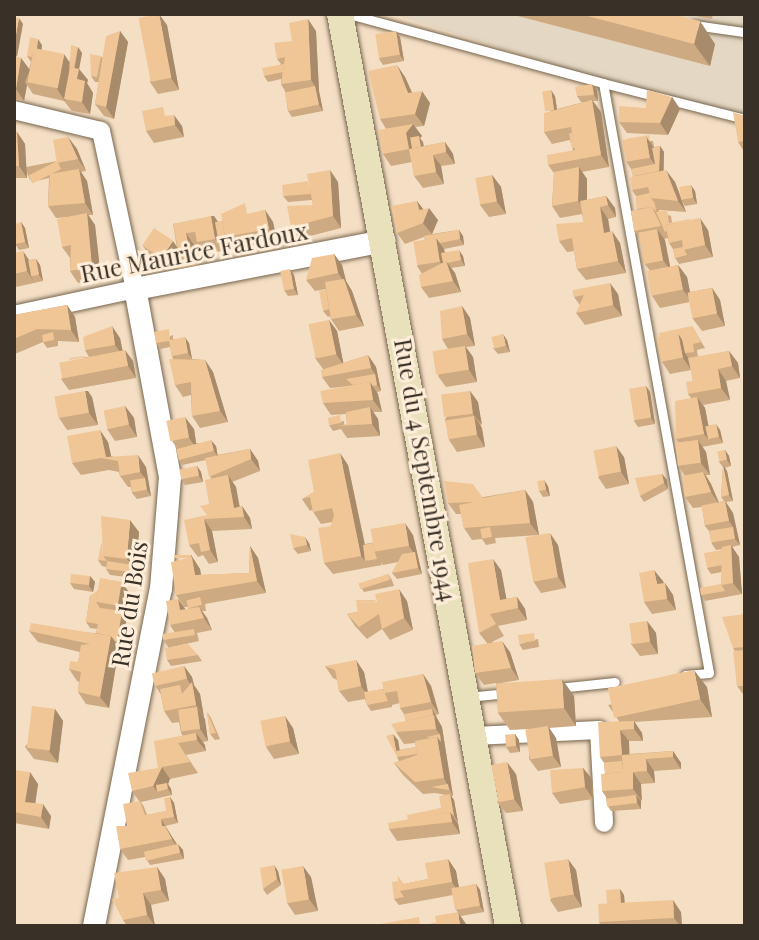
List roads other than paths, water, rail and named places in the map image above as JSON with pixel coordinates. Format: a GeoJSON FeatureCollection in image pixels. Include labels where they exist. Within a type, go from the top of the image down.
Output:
{"type":"FeatureCollection","features":[{"type":"Feature","properties":{"kind":"main road","name":"Rue du 4 Septembre 1944"},"geometry":{"type":"LineString","coordinates":[[340,14],[508,926]]}},
{"type":"Feature","properties":{"kind":"street"},"geometry":{"type":"LineString","coordinates":[[14,110],[101,131],[135,289]]}},
{"type":"Feature","properties":{"kind":"street","name":"Rue Maurice Fardoux"},"geometry":{"type":"LineString","coordinates":[[14,315],[384,241]]}},
{"type":"Feature","properties":{"kind":"street","name":"Rue du Bois"},"geometry":{"type":"LineString","coordinates":[[94,926],[161,589],[170,477],[135,289]]}},
{"type":"Feature","properties":{"kind":"street"},"geometry":{"type":"LineString","coordinates":[[474,736],[599,730],[604,823]]}},
{"type":"Feature","properties":{"kind":"lane"},"geometry":{"type":"LineString","coordinates":[[349,14],[745,119]]}},
{"type":"Feature","properties":{"kind":"lane"},"geometry":{"type":"LineString","coordinates":[[685,24],[744,32]]}},
{"type":"Feature","properties":{"kind":"lane"},"geometry":{"type":"LineString","coordinates":[[603,83],[709,673],[663,677]]}},
{"type":"Feature","properties":{"kind":"lane"},"geometry":{"type":"LineString","coordinates":[[538,690],[632,681]]}},
{"type":"Feature","properties":{"kind":"lane"},"geometry":{"type":"LineString","coordinates":[[467,697],[522,692]]}}]}
